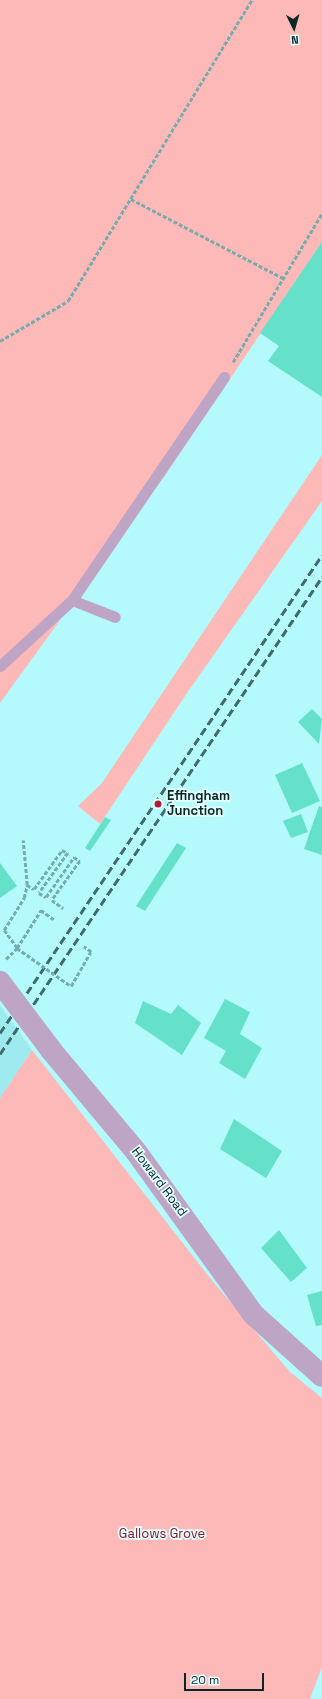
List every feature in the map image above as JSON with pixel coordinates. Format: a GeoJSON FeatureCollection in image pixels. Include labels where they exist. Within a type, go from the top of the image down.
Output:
{"type":"FeatureCollection","features":[{"type":"Feature","properties":{"kind":"street","name":"Howard Road"},"geometry":{"type":"LineString","coordinates":[[2,972],[51,1050],[137,1153],[254,1315],[322,1376]]}},
{"type":"Feature","properties":{"kind":"lane"},"geometry":{"type":"LineString","coordinates":[[0,666],[72,600],[224,377]]}},
{"type":"Feature","properties":{"kind":"lane"},"geometry":{"type":"LineString","coordinates":[[72,600],[115,617]]}},
{"type":"Feature","properties":{"kind":"path"},"geometry":{"type":"LineString","coordinates":[[0,341],[68,301],[252,0]]}},
{"type":"Feature","properties":{"kind":"path"},"geometry":{"type":"LineString","coordinates":[[131,199],[283,278]]}},
{"type":"Feature","properties":{"kind":"path"},"geometry":{"type":"LineString","coordinates":[[224,377],[322,213]]}},
{"type":"Feature","properties":{"kind":"path"},"geometry":{"type":"LineString","coordinates":[[23,840],[27,885],[24,898],[4,930],[17,948],[71,986],[91,952],[84,947]]}},
{"type":"Feature","properties":{"kind":"path"},"geometry":{"type":"LineString","coordinates":[[27,885],[34,889],[62,850],[68,853],[39,893],[46,897],[74,857],[80,861],[52,900],[63,908]]}},
{"type":"Feature","properties":{"kind":"path"},"geometry":{"type":"LineString","coordinates":[[2,972],[41,910],[55,920]]}},
{"type":"Feature","properties":{"kind":"shaded area"},"geometry":{"type":"Polygon","coordinates":[[[0,1005],[32,1050],[0,1098],[0,1005]]]}},
{"type":"Feature","properties":{"kind":"green space"},"geometry":{"type":"Polygon","coordinates":[[[0,0],[322,0],[322,242],[166,474],[0,703],[0,0]]]}},
{"type":"Feature","properties":{"kind":"green space"},"geometry":{"type":"Polygon","coordinates":[[[322,455],[322,501],[189,690],[100,824],[78,806],[102,783],[322,455]]]}},
{"type":"Feature","properties":{"kind":"green space","name":"Gallows Grove"},"geometry":{"type":"Polygon","coordinates":[[[32,1050],[210,1278],[290,1372],[322,1398],[322,1667],[310,1699],[0,1699],[0,1098],[32,1050]]]}},
{"type":"Feature","properties":{"kind":"building"},"geometry":{"type":"Polygon","coordinates":[[[322,242],[322,397],[268,361],[279,346],[260,333],[322,242]]]}},
{"type":"Feature","properties":{"kind":"building"},"geometry":{"type":"Polygon","coordinates":[[[312,709],[322,719],[319,744],[298,722],[312,709]]]}},
{"type":"Feature","properties":{"kind":"building"},"geometry":{"type":"Polygon","coordinates":[[[302,763],[320,801],[292,813],[275,775],[302,763]]]}},
{"type":"Feature","properties":{"kind":"building"},"geometry":{"type":"Polygon","coordinates":[[[319,806],[322,807],[322,855],[304,849],[319,806]]]}},
{"type":"Feature","properties":{"kind":"building"},"geometry":{"type":"Polygon","coordinates":[[[301,814],[308,832],[291,838],[283,821],[301,814]]]}},
{"type":"Feature","properties":{"kind":"building"},"geometry":{"type":"Polygon","coordinates":[[[105,817],[111,820],[90,851],[85,848],[105,817]]]}},
{"type":"Feature","properties":{"kind":"building"},"geometry":{"type":"Polygon","coordinates":[[[177,843],[186,848],[145,911],[136,906],[177,843]]]}},
{"type":"Feature","properties":{"kind":"building"},"geometry":{"type":"Polygon","coordinates":[[[0,863],[17,886],[0,898],[0,863]]]}},
{"type":"Feature","properties":{"kind":"building"},"geometry":{"type":"Polygon","coordinates":[[[225,999],[250,1012],[240,1034],[262,1048],[245,1079],[219,1063],[226,1051],[204,1038],[225,999]]]}},
{"type":"Feature","properties":{"kind":"building"},"geometry":{"type":"Polygon","coordinates":[[[143,1001],[171,1014],[178,1005],[201,1023],[182,1055],[135,1023],[143,1001]]]}},
{"type":"Feature","properties":{"kind":"building"},"geometry":{"type":"Polygon","coordinates":[[[234,1119],[282,1151],[266,1178],[220,1149],[234,1119]]]}},
{"type":"Feature","properties":{"kind":"building"},"geometry":{"type":"Polygon","coordinates":[[[279,1230],[307,1268],[291,1282],[261,1248],[279,1230]]]}},
{"type":"Feature","properties":{"kind":"building"},"geometry":{"type":"Polygon","coordinates":[[[322,1291],[322,1325],[316,1326],[307,1295],[322,1291]]]}},
{"type":"Feature","properties":{"kind":"railway"},"geometry":{"type":"LineString","coordinates":[[0,1033],[322,555]]}},
{"type":"Feature","properties":{"kind":"railway"},"geometry":{"type":"LineString","coordinates":[[0,1054],[322,577]]}},
{"type":"Feature","properties":{"kind":"place","name":"Effingham Junction"},"geometry":{"type":"Point","coordinates":[158,804]}}]}
